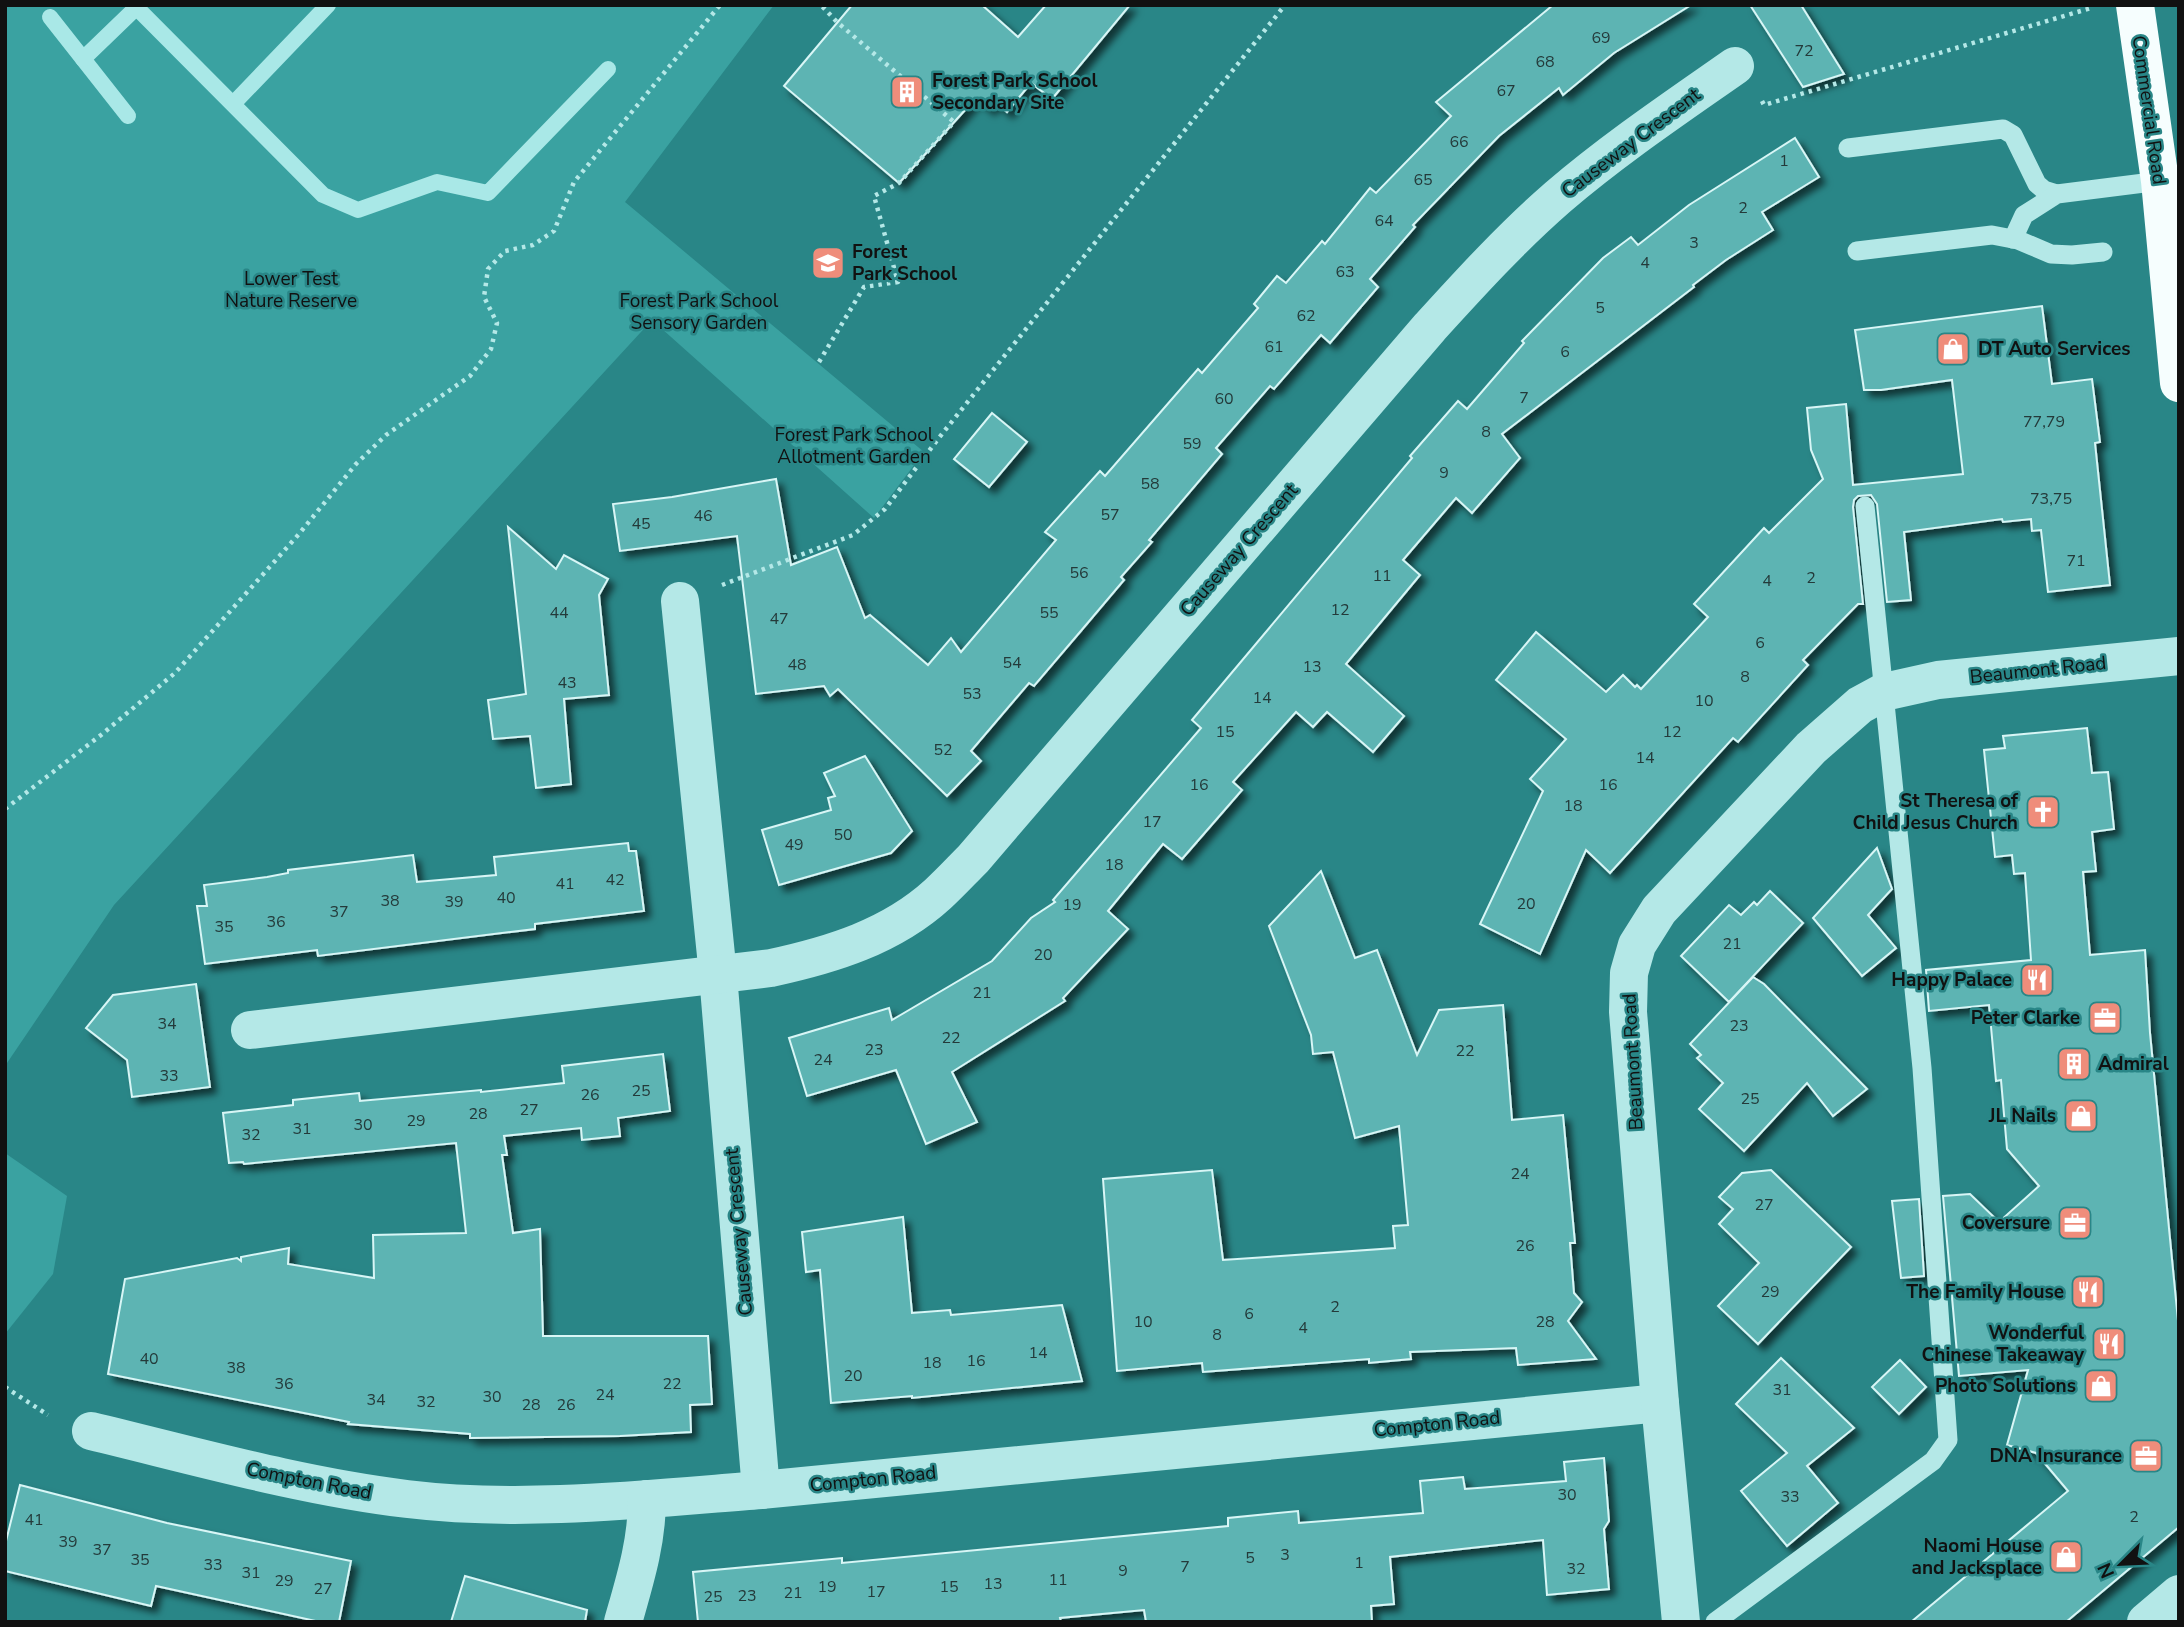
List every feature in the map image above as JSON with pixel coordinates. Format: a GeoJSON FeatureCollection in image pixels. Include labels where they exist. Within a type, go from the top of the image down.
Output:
{"type":"FeatureCollection","features":[{"type":"Feature","properties":{"kind":"main road","name":"Commercial Road"},"geometry":{"type":"LineString","coordinates":[[2134,5],[2166,192],[2179,383]]}},
{"type":"Feature","properties":{"kind":"street","name":"Causeway Crescent"},"geometry":{"type":"LineString","coordinates":[[250,1030],[771,968],[815,959],[862,943],[903,921],[937,895],[973,859],[1430,327],[1496,256],[1557,198],[1625,143],[1735,66]]}},
{"type":"Feature","properties":{"kind":"street","name":"Causeway Crescent"},"geometry":{"type":"LineString","coordinates":[[680,601],[718,975],[761,1490]]}},
{"type":"Feature","properties":{"kind":"street","name":"Beaumont Road"},"geometry":{"type":"LineString","coordinates":[[1681,1622],[1628,1012],[1629,974],[1637,945],[1659,910],[1811,748],[1860,705],[1884,692],[1938,680],[2179,656]]}},
{"type":"Feature","properties":{"kind":"street","name":"Compton Road"},"geometry":{"type":"LineString","coordinates":[[91,1431],[348,1490],[408,1500],[526,1504],[647,1499],[761,1490],[1660,1403]]}},
{"type":"Feature","properties":{"kind":"street"},"geometry":{"type":"LineString","coordinates":[[623,1622],[643,1555],[647,1499]]}},
{"type":"Feature","properties":{"kind":"lane"},"geometry":{"type":"LineString","coordinates":[[1848,148],[2003,129],[2013,135],[2037,184],[2044,190],[2057,194],[2166,192]]}},
{"type":"Feature","properties":{"kind":"lane"},"geometry":{"type":"LineString","coordinates":[[2013,239],[2024,215],[2057,194]]}},
{"type":"Feature","properties":{"kind":"lane"},"geometry":{"type":"LineString","coordinates":[[1857,251],[1978,235],[2005,236],[2050,254],[2103,252]]}},
{"type":"Feature","properties":{"kind":"lane"},"geometry":{"type":"LineString","coordinates":[[1715,1622],[1933,1461],[1948,1440],[1922,1068],[1865,506]]}},
{"type":"Feature","properties":{"kind":"path"},"geometry":{"type":"LineString","coordinates":[[5,809],[101,735],[175,673],[299,534],[356,464],[386,435],[470,376],[491,349],[497,323],[484,297],[488,269],[505,251],[533,245],[554,231],[574,182],[720,5]]}},
{"type":"Feature","properties":{"kind":"path"},"geometry":{"type":"LineString","coordinates":[[819,362],[864,287],[898,282],[874,195],[899,183],[954,122],[837,22],[821,5]]}},
{"type":"Feature","properties":{"kind":"path"},"geometry":{"type":"LineString","coordinates":[[680,601],[853,535],[885,509],[1285,5]]}},
{"type":"Feature","properties":{"kind":"path"},"geometry":{"type":"LineString","coordinates":[[1735,66],[1764,105],[2102,5]]}},
{"type":"Feature","properties":{"kind":"green space","name":"Lower Test Nature Reserve"},"geometry":{"type":"Polygon","coordinates":[[[5,5],[774,5],[625,202],[924,452],[874,518],[652,320],[114,905],[5,1066],[5,5]]]}},
{"type":"Feature","properties":{"kind":"green space"},"geometry":{"type":"Polygon","coordinates":[[[5,1153],[67,1196],[53,1274],[5,1334],[5,1153]]]}},
{"type":"Feature","properties":{"kind":"building","name":"Forest Park School Secondary Site"},"geometry":{"type":"Polygon","coordinates":[[[852,5],[982,5],[1018,37],[1046,5],[1130,5],[1052,99],[1031,83],[1007,112],[995,102],[989,109],[976,98],[899,183],[784,86],[852,5]]]}},
{"type":"Feature","properties":{"kind":"building"},"geometry":{"type":"Polygon","coordinates":[[[1553,5],[1691,5],[1614,53],[1563,95],[1559,88],[1499,136],[1413,225],[1415,227],[1370,279],[1378,287],[1330,343],[1321,335],[1274,389],[1270,386],[1216,448],[1222,454],[1149,540],[1152,542],[1121,577],[1124,580],[1034,686],[1029,683],[971,751],[981,761],[947,796],[838,689],[830,696],[824,686],[756,694],[737,536],[620,551],[613,504],[776,479],[791,565],[837,547],[865,618],[870,615],[928,665],[951,638],[961,652],[1056,540],[1045,532],[1100,471],[1105,476],[1198,369],[1202,373],[1258,308],[1254,304],[1277,276],[1286,283],[1322,241],[1325,244],[1370,188],[1376,193],[1451,116],[1436,102],[1553,5]]]}},
{"type":"Feature","properties":{"kind":"building"},"geometry":{"type":"Polygon","coordinates":[[[1750,5],[1801,5],[1844,74],[1803,87],[1750,5]]]}},
{"type":"Feature","properties":{"kind":"building"},"geometry":{"type":"Polygon","coordinates":[[[1795,138],[1819,177],[1762,212],[1773,230],[1726,260],[1502,434],[1520,458],[1472,513],[1456,498],[1403,560],[1420,575],[1346,664],[1404,716],[1373,752],[1327,712],[1313,727],[1296,712],[1233,782],[1242,790],[1182,859],[1163,844],[1108,911],[1128,929],[1063,998],[1065,1001],[952,1072],[977,1122],[926,1144],[896,1070],[807,1096],[789,1038],[889,1008],[892,1020],[992,961],[1031,918],[1055,902],[1053,900],[1201,728],[1192,720],[1458,401],[1467,409],[1524,343],[1522,341],[1603,258],[1631,237],[1638,245],[1689,205],[1795,138]]]}},
{"type":"Feature","properties":{"kind":"building"},"geometry":{"type":"Polygon","coordinates":[[[2042,306],[2052,384],[2092,379],[2100,442],[2095,443],[2110,585],[2048,592],[2041,530],[2032,531],[2031,519],[2003,522],[2002,519],[1904,532],[1911,600],[1887,602],[1877,504],[1871,495],[1858,496],[1853,507],[1863,604],[1858,604],[1803,660],[1808,665],[1738,742],[1733,738],[1610,873],[1586,850],[1540,954],[1480,924],[1543,791],[1530,779],[1566,739],[1496,680],[1536,632],[1606,692],[1623,675],[1635,687],[1637,685],[1641,689],[1708,617],[1694,604],[1764,528],[1769,533],[1823,479],[1811,450],[1807,408],[1846,404],[1853,485],[1963,474],[1952,380],[1864,390],[1855,330],[2042,306]]]}},
{"type":"Feature","properties":{"kind":"building"},"geometry":{"type":"Polygon","coordinates":[[[992,413],[1027,442],[989,487],[954,459],[992,413]]]}},
{"type":"Feature","properties":{"kind":"building"},"geometry":{"type":"Polygon","coordinates":[[[508,527],[556,569],[564,555],[608,579],[599,595],[609,695],[564,699],[571,784],[536,788],[530,736],[493,739],[488,700],[526,694],[508,527]]]}},
{"type":"Feature","properties":{"kind":"building"},"geometry":{"type":"Polygon","coordinates":[[[2087,728],[2092,773],[2108,772],[2114,829],[2092,832],[2096,871],[2083,872],[2090,955],[2145,950],[2150,1033],[2179,1331],[2179,1527],[2066,1622],[1911,1622],[2068,1491],[2036,1453],[2007,1445],[2028,1370],[1959,1376],[1943,1196],[1970,1194],[1999,1222],[2039,1186],[2007,1149],[2001,1080],[1996,1081],[1989,1005],[1929,1011],[1926,970],[2031,960],[2025,873],[2014,874],[2012,855],[1995,857],[1984,750],[2005,748],[2003,736],[2087,728]]]}},
{"type":"Feature","properties":{"kind":"building"},"geometry":{"type":"Polygon","coordinates":[[[865,756],[912,831],[891,853],[779,885],[762,830],[831,810],[828,798],[835,796],[824,773],[865,756]]]}},
{"type":"Feature","properties":{"kind":"building"},"geometry":{"type":"Polygon","coordinates":[[[628,843],[629,851],[636,851],[644,911],[535,924],[535,929],[318,956],[317,950],[205,964],[197,906],[207,906],[204,885],[267,877],[288,873],[288,870],[413,855],[417,882],[496,875],[494,857],[628,843]]]}},
{"type":"Feature","properties":{"kind":"building"},"geometry":{"type":"Polygon","coordinates":[[[1877,848],[1892,889],[1868,915],[1896,948],[1862,976],[1813,918],[1877,848]]]}},
{"type":"Feature","properties":{"kind":"building"},"geometry":{"type":"Polygon","coordinates":[[[1321,871],[1355,958],[1377,950],[1417,1055],[1439,1010],[1503,1005],[1512,1120],[1563,1115],[1575,1243],[1570,1243],[1574,1293],[1582,1302],[1568,1321],[1596,1359],[1518,1365],[1516,1348],[1410,1352],[1411,1359],[1369,1363],[1369,1359],[1203,1372],[1202,1363],[1117,1371],[1103,1179],[1212,1170],[1223,1260],[1395,1248],[1393,1226],[1408,1225],[1399,1126],[1355,1138],[1333,1052],[1313,1054],[1311,1035],[1269,926],[1321,871]]]}},
{"type":"Feature","properties":{"kind":"building"},"geometry":{"type":"Polygon","coordinates":[[[1770,891],[1803,923],[1729,1002],[1681,956],[1729,905],[1741,915],[1754,902],[1757,905],[1770,891]]]}},
{"type":"Feature","properties":{"kind":"building"},"geometry":{"type":"Polygon","coordinates":[[[1753,977],[1764,984],[1867,1089],[1833,1116],[1807,1083],[1744,1151],[1699,1109],[1723,1083],[1697,1058],[1701,1055],[1690,1044],[1753,977]]]}},
{"type":"Feature","properties":{"kind":"building"},"geometry":{"type":"Polygon","coordinates":[[[196,984],[210,1087],[132,1097],[127,1060],[86,1028],[113,995],[196,984]]]}},
{"type":"Feature","properties":{"kind":"building"},"geometry":{"type":"Polygon","coordinates":[[[663,1054],[670,1111],[618,1118],[620,1136],[582,1140],[581,1128],[504,1136],[507,1155],[502,1155],[513,1233],[540,1229],[543,1336],[708,1336],[712,1404],[690,1405],[691,1432],[470,1438],[470,1434],[348,1424],[349,1422],[108,1374],[125,1279],[237,1258],[241,1261],[241,1257],[289,1248],[288,1264],[374,1278],[373,1235],[466,1233],[456,1143],[244,1164],[229,1163],[223,1113],[293,1105],[293,1100],[359,1093],[360,1101],[564,1083],[562,1066],[663,1054]]]}},
{"type":"Feature","properties":{"kind":"building"},"geometry":{"type":"Polygon","coordinates":[[[1771,1170],[1851,1247],[1758,1344],[1718,1306],[1759,1263],[1719,1224],[1733,1209],[1719,1197],[1742,1173],[1771,1170]]]}},
{"type":"Feature","properties":{"kind":"building"},"geometry":{"type":"Polygon","coordinates":[[[1919,1199],[1924,1276],[1901,1278],[1892,1201],[1919,1199]]]}},
{"type":"Feature","properties":{"kind":"building"},"geometry":{"type":"Polygon","coordinates":[[[903,1217],[912,1313],[950,1310],[951,1315],[1062,1305],[1082,1381],[831,1403],[820,1270],[806,1272],[802,1232],[903,1217]]]}},
{"type":"Feature","properties":{"kind":"building"},"geometry":{"type":"Polygon","coordinates":[[[1781,1358],[1854,1428],[1807,1466],[1838,1503],[1787,1546],[1741,1491],[1787,1453],[1736,1404],[1781,1358]]]}},
{"type":"Feature","properties":{"kind":"building"},"geometry":{"type":"Polygon","coordinates":[[[1900,1360],[1926,1387],[1899,1414],[1872,1387],[1900,1360]]]}},
{"type":"Feature","properties":{"kind":"building"},"geometry":{"type":"Polygon","coordinates":[[[1604,1458],[1609,1521],[1604,1529],[1609,1589],[1547,1595],[1543,1540],[1390,1557],[1394,1604],[1371,1606],[1372,1622],[1146,1622],[1144,1610],[1060,1618],[1061,1622],[698,1622],[693,1572],[842,1558],[842,1563],[1228,1526],[1228,1518],[1298,1511],[1299,1523],[1423,1513],[1420,1481],[1463,1477],[1465,1489],[1566,1481],[1564,1462],[1604,1458]]]}},
{"type":"Feature","properties":{"kind":"building"},"geometry":{"type":"Polygon","coordinates":[[[20,1485],[167,1523],[351,1561],[339,1622],[320,1622],[156,1586],[151,1606],[5,1571],[5,1545],[20,1485]]]}},
{"type":"Feature","properties":{"kind":"building"},"geometry":{"type":"Polygon","coordinates":[[[465,1576],[587,1610],[585,1622],[451,1622],[465,1576]]]}},
{"type":"Feature","properties":{"kind":"waterway"},"geometry":{"type":"LineString","coordinates":[[134,5],[323,195],[358,210],[437,182],[488,193],[608,69]]}},
{"type":"Feature","properties":{"kind":"waterway"},"geometry":{"type":"LineString","coordinates":[[83,59],[139,5]]}},
{"type":"Feature","properties":{"kind":"waterway"},"geometry":{"type":"LineString","coordinates":[[233,104],[328,5]]}},
{"type":"Feature","properties":{"kind":"waterway"},"geometry":{"type":"LineString","coordinates":[[50,17],[128,116]]}},
{"type":"Feature","properties":{"kind":"place","name":"Forest Park School Secondary Site"},"geometry":{"type":"Point","coordinates":[907,92]}},
{"type":"Feature","properties":{"kind":"place","name":"Forest Park School"},"geometry":{"type":"Point","coordinates":[828,263]}},
{"type":"Feature","properties":{"kind":"place","name":"DT Auto Services"},"geometry":{"type":"Point","coordinates":[1953,349]}},
{"type":"Feature","properties":{"kind":"place","name":"St Theresa of Child Jesus Church"},"geometry":{"type":"Point","coordinates":[2043,812]}},
{"type":"Feature","properties":{"kind":"place","name":"Happy Palace"},"geometry":{"type":"Point","coordinates":[2037,980]}},
{"type":"Feature","properties":{"kind":"place","name":"Peter Clarke"},"geometry":{"type":"Point","coordinates":[2105,1018]}},
{"type":"Feature","properties":{"kind":"place","name":"Admiral"},"geometry":{"type":"Point","coordinates":[2074,1064]}},
{"type":"Feature","properties":{"kind":"place","name":"JL Nails"},"geometry":{"type":"Point","coordinates":[2081,1116]}},
{"type":"Feature","properties":{"kind":"place","name":"Coversure"},"geometry":{"type":"Point","coordinates":[2075,1223]}},
{"type":"Feature","properties":{"kind":"place","name":"The Family House"},"geometry":{"type":"Point","coordinates":[2088,1292]}},
{"type":"Feature","properties":{"kind":"place","name":"Wonderful Chinese Takeaway"},"geometry":{"type":"Point","coordinates":[2109,1344]}},
{"type":"Feature","properties":{"kind":"place","name":"Photo Solutions"},"geometry":{"type":"Point","coordinates":[2101,1386]}},
{"type":"Feature","properties":{"kind":"place","name":"DNA Insurance"},"geometry":{"type":"Point","coordinates":[2146,1456]}},
{"type":"Feature","properties":{"kind":"place","name":"Naomi House and Jacksplace"},"geometry":{"type":"Point","coordinates":[2066,1557]}},
{"type":"Feature","properties":{"kind":"park label","name":"Forest Park School Sensory Garden"},"geometry":{"type":"Point","coordinates":[699,312]}},
{"type":"Feature","properties":{"kind":"park label","name":"Forest Park School Allotment Garden"},"geometry":{"type":"Point","coordinates":[854,446]}}]}
